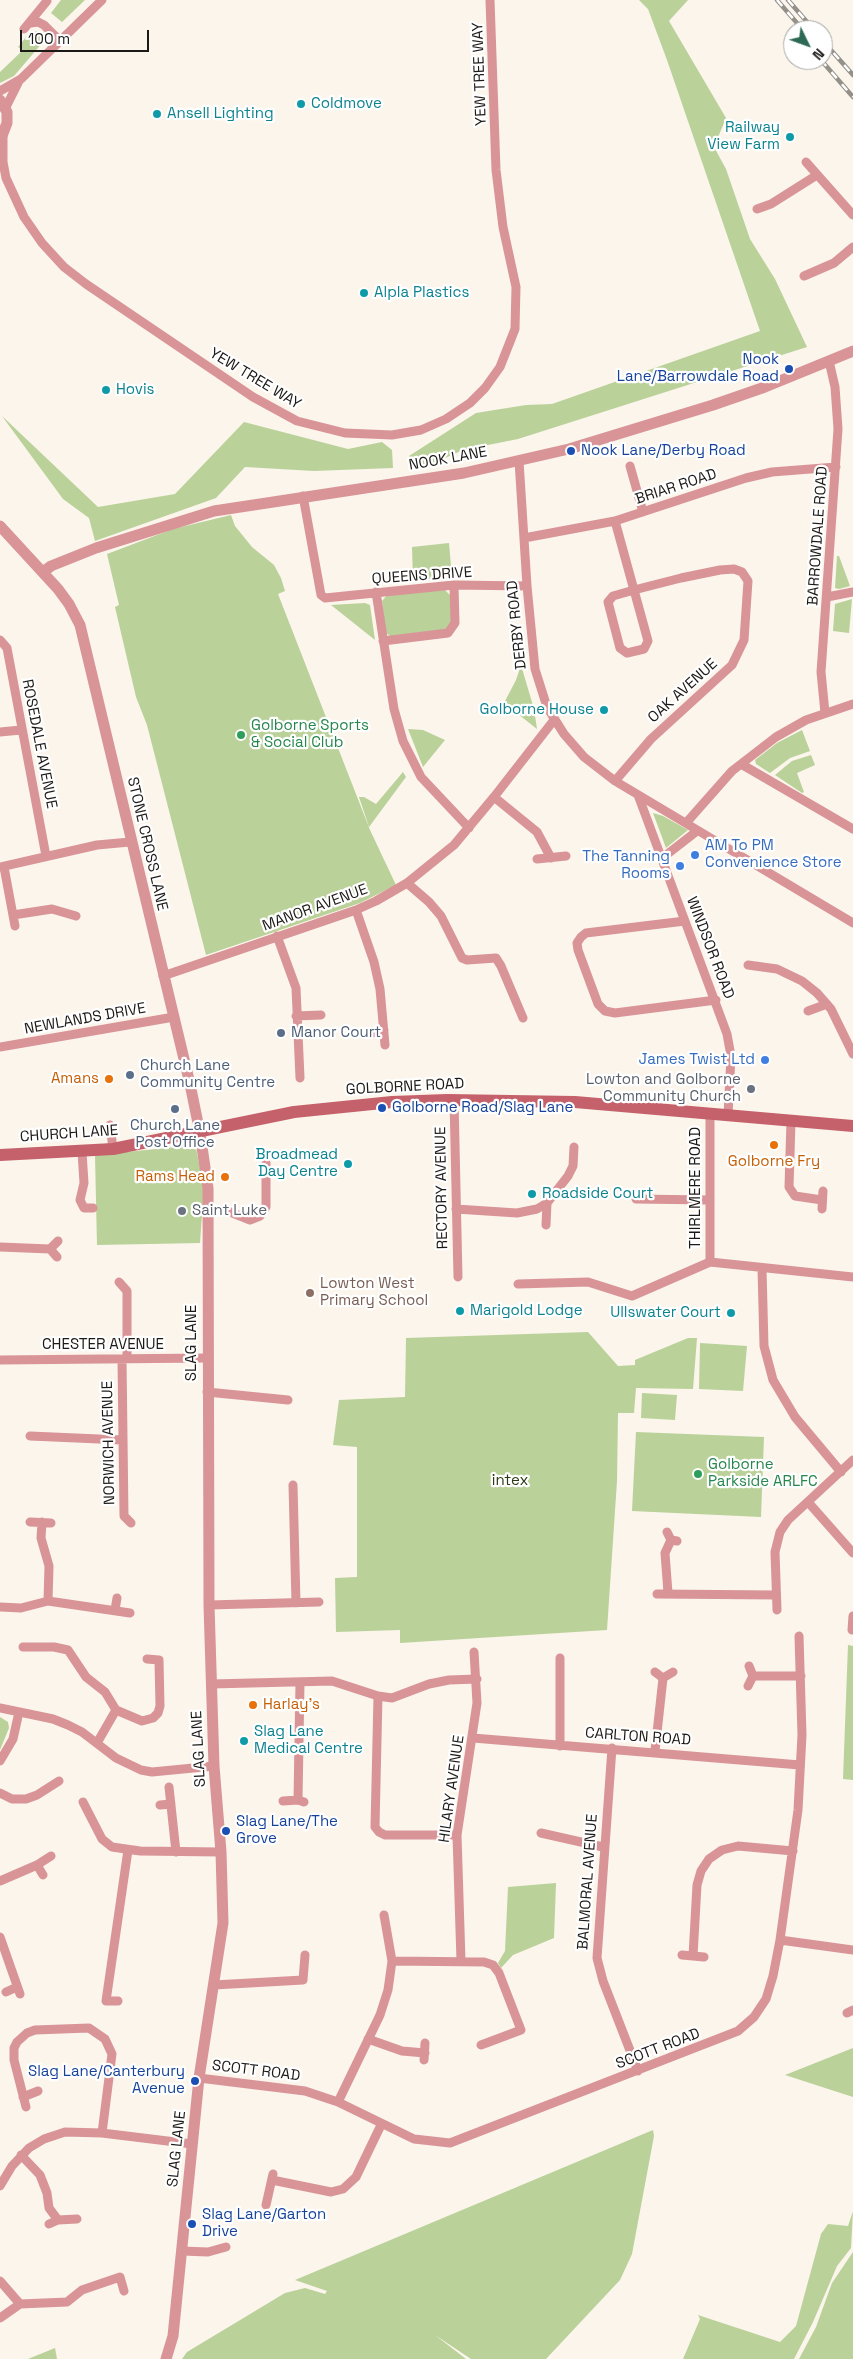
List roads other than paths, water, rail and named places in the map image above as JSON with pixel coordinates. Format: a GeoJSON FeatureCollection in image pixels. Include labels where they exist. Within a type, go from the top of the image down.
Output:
{"type":"FeatureCollection","features":[{"type":"Feature","properties":{"kind":"main road","name":"GOLBORNE ROAD"},"geometry":{"type":"LineString","coordinates":[[200,1133],[294,1112],[392,1102],[454,1100],[613,1105],[853,1126]]}},
{"type":"Feature","properties":{"kind":"main road","name":"CHURCH LANE"},"geometry":{"type":"LineString","coordinates":[[0,1155],[113,1149],[200,1133]]}},
{"type":"Feature","properties":{"kind":"street"},"geometry":{"type":"LineString","coordinates":[[2,138],[6,123],[3,104],[20,79],[102,0]]}},
{"type":"Feature","properties":{"kind":"street","name":"YEW TREE WAY"},"geometry":{"type":"LineString","coordinates":[[2,138],[3,175],[24,217],[42,243],[64,267],[259,401],[297,421],[345,433],[392,435],[421,430],[446,419],[470,403],[485,388],[500,366],[514,329],[516,287],[503,228],[496,170],[490,0]]}},
{"type":"Feature","properties":{"kind":"street"},"geometry":{"type":"LineString","coordinates":[[47,1],[27,26],[38,22],[44,25],[60,41]]}},
{"type":"Feature","properties":{"kind":"street"},"geometry":{"type":"LineString","coordinates":[[0,91],[20,79]]}},
{"type":"Feature","properties":{"kind":"street"},"geometry":{"type":"LineString","coordinates":[[806,162],[853,215]]}},
{"type":"Feature","properties":{"kind":"street"},"geometry":{"type":"LineString","coordinates":[[757,209],[771,204],[817,175]]}},
{"type":"Feature","properties":{"kind":"street"},"geometry":{"type":"LineString","coordinates":[[804,276],[834,263],[853,247]]}},
{"type":"Feature","properties":{"kind":"street","name":"NOOK LANE"},"geometry":{"type":"LineString","coordinates":[[43,572],[51,566],[96,548],[193,516],[234,507],[464,472],[569,449],[712,405],[853,351]]}},
{"type":"Feature","properties":{"kind":"street","name":"BARROWDALE ROAD"},"geometry":{"type":"LineString","coordinates":[[824,713],[821,672],[836,467],[837,403],[828,361]]}},
{"type":"Feature","properties":{"kind":"street","name":"DERBY ROAD"},"geometry":{"type":"LineString","coordinates":[[519,461],[527,586],[535,669],[554,720],[584,758],[615,781],[853,923]]}},
{"type":"Feature","properties":{"kind":"street"},"geometry":{"type":"LineString","coordinates":[[630,466],[643,512]]}},
{"type":"Feature","properties":{"kind":"street","name":"BRIAR ROAD"},"geometry":{"type":"LineString","coordinates":[[524,538],[615,521],[746,478],[772,472],[836,467]]}},
{"type":"Feature","properties":{"kind":"street","name":"QUEENS DRIVE"},"geometry":{"type":"LineString","coordinates":[[303,496],[320,595],[325,598],[454,585],[527,586]]}},
{"type":"Feature","properties":{"kind":"street"},"geometry":{"type":"LineString","coordinates":[[615,521],[634,590],[648,641],[644,649],[627,653],[620,648],[608,602],[613,596],[634,590]]}},
{"type":"Feature","properties":{"kind":"street","name":"STONE CROSS LANE"},"geometry":{"type":"LineString","coordinates":[[0,526],[43,572],[69,604],[80,625],[200,1133]]}},
{"type":"Feature","properties":{"kind":"street","name":"OAK AVENUE"},"geometry":{"type":"LineString","coordinates":[[615,781],[651,739],[726,673],[739,653],[744,640],[748,580],[742,572],[734,569],[710,572],[634,590]]}},
{"type":"Feature","properties":{"kind":"street"},"geometry":{"type":"LineString","coordinates":[[383,641],[448,633],[455,623],[454,585]]}},
{"type":"Feature","properties":{"kind":"street"},"geometry":{"type":"LineString","coordinates":[[376,592],[394,709],[411,760],[421,777],[438,797],[469,828]]}},
{"type":"Feature","properties":{"kind":"street"},"geometry":{"type":"LineString","coordinates":[[827,598],[853,592]]}},
{"type":"Feature","properties":{"kind":"street","name":"ROSEDALE AVENUE"},"geometry":{"type":"LineString","coordinates":[[0,640],[7,648],[46,856]]}},
{"type":"Feature","properties":{"kind":"street"},"geometry":{"type":"LineString","coordinates":[[686,823],[714,790],[741,764],[784,732],[824,713],[853,704]]}},
{"type":"Feature","properties":{"kind":"street","name":"MANOR AVENUE"},"geometry":{"type":"LineString","coordinates":[[163,976],[356,910],[407,883],[435,862],[469,828],[554,720]]}},
{"type":"Feature","properties":{"kind":"street"},"geometry":{"type":"LineString","coordinates":[[0,732],[21,730]]}},
{"type":"Feature","properties":{"kind":"street"},"geometry":{"type":"LineString","coordinates":[[741,764],[853,829]]}},
{"type":"Feature","properties":{"kind":"street","name":"WINDSOR ROAD"},"geometry":{"type":"LineString","coordinates":[[638,795],[716,1000],[730,1045],[728,1115]]}},
{"type":"Feature","properties":{"kind":"street"},"geometry":{"type":"LineString","coordinates":[[494,797],[536,832],[552,858]]}},
{"type":"Feature","properties":{"kind":"street"},"geometry":{"type":"LineString","coordinates":[[662,859],[697,830]]}},
{"type":"Feature","properties":{"kind":"street"},"geometry":{"type":"LineString","coordinates":[[15,926],[2,867],[97,845],[130,842]]}},
{"type":"Feature","properties":{"kind":"street"},"geometry":{"type":"LineString","coordinates":[[538,859],[566,856]]}},
{"type":"Feature","properties":{"kind":"street"},"geometry":{"type":"LineString","coordinates":[[407,883],[429,902],[441,916],[462,958],[467,960],[496,958],[523,1018]]}},
{"type":"Feature","properties":{"kind":"street"},"geometry":{"type":"LineString","coordinates":[[13,915],[52,909],[76,916]]}},
{"type":"Feature","properties":{"kind":"street"},"geometry":{"type":"LineString","coordinates":[[356,910],[374,962],[385,1045]]}},
{"type":"Feature","properties":{"kind":"street"},"geometry":{"type":"LineString","coordinates":[[685,921],[586,933],[581,937],[578,943],[578,950],[598,1004],[605,1011],[615,1013],[716,1000]]}},
{"type":"Feature","properties":{"kind":"street"},"geometry":{"type":"LineString","coordinates":[[277,936],[296,988],[300,1078]]}},
{"type":"Feature","properties":{"kind":"street"},"geometry":{"type":"LineString","coordinates":[[748,965],[762,965],[790,974],[817,993],[827,1004],[839,1023],[853,1054]]}},
{"type":"Feature","properties":{"kind":"street"},"geometry":{"type":"LineString","coordinates":[[808,1011],[827,1004]]}},
{"type":"Feature","properties":{"kind":"street"},"geometry":{"type":"LineString","coordinates":[[296,1016],[321,1014]]}},
{"type":"Feature","properties":{"kind":"street","name":"NEWLANDS DRIVE"},"geometry":{"type":"LineString","coordinates":[[0,1047],[174,1018]]}},
{"type":"Feature","properties":{"kind":"street"},"geometry":{"type":"LineString","coordinates":[[368,1034],[384,1030]]}},
{"type":"Feature","properties":{"kind":"street","name":"RECTORY AVENUE"},"geometry":{"type":"LineString","coordinates":[[454,1100],[458,1277]]}},
{"type":"Feature","properties":{"kind":"street","name":"THIRLMERE ROAD"},"geometry":{"type":"LineString","coordinates":[[710,1113],[708,1200],[710,1262]]}},
{"type":"Feature","properties":{"kind":"street"},"geometry":{"type":"LineString","coordinates":[[791,1121],[788,1187],[795,1196],[822,1200]]}},
{"type":"Feature","properties":{"kind":"street"},"geometry":{"type":"LineString","coordinates":[[110,1125],[113,1149]]}},
{"type":"Feature","properties":{"kind":"street","name":"SLAG LANE"},"geometry":{"type":"LineString","coordinates":[[166,2359],[173,2336],[199,2078],[223,1923],[221,1852],[214,1766],[211,1684],[207,1392],[208,1188],[200,1133]]}},
{"type":"Feature","properties":{"kind":"street"},"geometry":{"type":"LineString","coordinates":[[456,1209],[517,1213],[537,1209],[546,1203],[573,1166],[574,1147]]}},
{"type":"Feature","properties":{"kind":"street"},"geometry":{"type":"LineString","coordinates":[[82,1152],[84,1184],[80,1200],[82,1207],[89,1211]]}},
{"type":"Feature","properties":{"kind":"street"},"geometry":{"type":"LineString","coordinates":[[208,1210],[225,1210],[250,1220],[260,1216],[266,1207],[266,1163]]}},
{"type":"Feature","properties":{"kind":"street"},"geometry":{"type":"LineString","coordinates":[[636,1199],[708,1200]]}},
{"type":"Feature","properties":{"kind":"street"},"geometry":{"type":"LineString","coordinates":[[546,1203],[546,1225]]}},
{"type":"Feature","properties":{"kind":"street"},"geometry":{"type":"LineString","coordinates":[[50,1249],[58,1241]]}},
{"type":"Feature","properties":{"kind":"street"},"geometry":{"type":"LineString","coordinates":[[0,1247],[50,1249],[57,1257]]}},
{"type":"Feature","properties":{"kind":"street"},"geometry":{"type":"LineString","coordinates":[[518,1284],[588,1282],[632,1296],[710,1262],[762,1269],[853,1277]]}},
{"type":"Feature","properties":{"kind":"street"},"geometry":{"type":"LineString","coordinates":[[762,1269],[764,1346],[773,1380],[795,1417],[840,1472]]}},
{"type":"Feature","properties":{"kind":"street","name":"NORWICH AVENUE"},"geometry":{"type":"LineString","coordinates":[[119,1282],[126,1291],[122,1440],[124,1516],[131,1523]]}},
{"type":"Feature","properties":{"kind":"street","name":"CHESTER AVENUE"},"geometry":{"type":"LineString","coordinates":[[0,1360],[207,1358]]}},
{"type":"Feature","properties":{"kind":"street"},"geometry":{"type":"LineString","coordinates":[[207,1392],[288,1400]]}},
{"type":"Feature","properties":{"kind":"street"},"geometry":{"type":"LineString","coordinates":[[30,1436],[122,1440]]}},
{"type":"Feature","properties":{"kind":"street"},"geometry":{"type":"LineString","coordinates":[[777,1610],[777,1538],[788,1520],[853,1460]]}},
{"type":"Feature","properties":{"kind":"street"},"geometry":{"type":"LineString","coordinates":[[294,1483],[296,1603]]}},
{"type":"Feature","properties":{"kind":"street"},"geometry":{"type":"LineString","coordinates":[[808,1502],[853,1553]]}},
{"type":"Feature","properties":{"kind":"street"},"geometry":{"type":"LineString","coordinates":[[30,1522],[46,1522],[41,1538],[49,1566],[48,1601]]}},
{"type":"Feature","properties":{"kind":"street"},"geometry":{"type":"LineString","coordinates":[[668,1593],[665,1554],[672,1538]]}},
{"type":"Feature","properties":{"kind":"street"},"geometry":{"type":"LineString","coordinates":[[657,1594],[776,1595]]}},
{"type":"Feature","properties":{"kind":"street"},"geometry":{"type":"LineString","coordinates":[[114,1610],[117,1598]]}},
{"type":"Feature","properties":{"kind":"street"},"geometry":{"type":"LineString","coordinates":[[0,1607],[21,1608],[48,1601],[130,1613]]}},
{"type":"Feature","properties":{"kind":"street"},"geometry":{"type":"LineString","coordinates":[[210,1605],[320,1602]]}},
{"type":"Feature","properties":{"kind":"street"},"geometry":{"type":"LineString","coordinates":[[852,1630],[853,1611]]}},
{"type":"Feature","properties":{"kind":"street","name":"SCOTT ROAD"},"geometry":{"type":"LineString","coordinates":[[199,2078],[295,2088],[338,2102],[401,2135],[426,2142],[457,2142],[729,2036],[746,2025],[761,2008],[770,1989],[780,1940],[793,1851],[802,1735],[799,1636]]}},
{"type":"Feature","properties":{"kind":"street"},"geometry":{"type":"LineString","coordinates":[[23,1648],[54,1647],[68,1650],[80,1670],[105,1692],[116,1710],[142,1722],[153,1718],[158,1713],[160,1706],[160,1656],[147,1659]]}},
{"type":"Feature","properties":{"kind":"street"},"geometry":{"type":"LineString","coordinates":[[39,1648],[39,1658]]}},
{"type":"Feature","properties":{"kind":"street","name":"HILARY AVENUE"},"geometry":{"type":"LineString","coordinates":[[461,1961],[457,1835],[477,1703],[474,1652]]}},
{"type":"Feature","properties":{"kind":"street"},"geometry":{"type":"LineString","coordinates":[[560,1658],[560,1746]]}},
{"type":"Feature","properties":{"kind":"street"},"geometry":{"type":"LineString","coordinates":[[748,1686],[753,1676],[749,1666]]}},
{"type":"Feature","properties":{"kind":"street"},"geometry":{"type":"LineString","coordinates":[[655,1751],[659,1675],[673,1672]]}},
{"type":"Feature","properties":{"kind":"street"},"geometry":{"type":"LineString","coordinates":[[753,1676],[801,1676]]}},
{"type":"Feature","properties":{"kind":"street"},"geometry":{"type":"LineString","coordinates":[[211,1684],[332,1681],[378,1696],[392,1698],[429,1684],[449,1680],[477,1679]]}},
{"type":"Feature","properties":{"kind":"street"},"geometry":{"type":"LineString","coordinates":[[283,1801],[301,1801],[300,1682]]}},
{"type":"Feature","properties":{"kind":"street"},"geometry":{"type":"LineString","coordinates":[[378,1696],[375,1827],[385,1835],[457,1835]]}},
{"type":"Feature","properties":{"kind":"street"},"geometry":{"type":"LineString","coordinates":[[0,1708],[53,1719],[82,1732],[116,1758],[141,1770],[152,1772],[214,1766]]}},
{"type":"Feature","properties":{"kind":"street"},"geometry":{"type":"LineString","coordinates":[[97,1743],[116,1710]]}},
{"type":"Feature","properties":{"kind":"street"},"geometry":{"type":"LineString","coordinates":[[0,1761],[13,1739],[19,1712]]}},
{"type":"Feature","properties":{"kind":"street","name":"CARLTON ROAD"},"geometry":{"type":"LineString","coordinates":[[473,1738],[800,1764]]}},
{"type":"Feature","properties":{"kind":"street","name":"BALMORAL AVENUE"},"geometry":{"type":"LineString","coordinates":[[612,1748],[603,1847],[597,1958],[603,1981],[638,2071]]}},
{"type":"Feature","properties":{"kind":"street"},"geometry":{"type":"LineString","coordinates":[[0,1793],[12,1799],[26,1799],[53,1781]]}},
{"type":"Feature","properties":{"kind":"street"},"geometry":{"type":"LineString","coordinates":[[169,1787],[176,1852]]}},
{"type":"Feature","properties":{"kind":"street"},"geometry":{"type":"LineString","coordinates":[[83,1802],[105,1844],[112,1847],[128,1850],[221,1852]]}},
{"type":"Feature","properties":{"kind":"street"},"geometry":{"type":"LineString","coordinates":[[160,1805],[171,1804]]}},
{"type":"Feature","properties":{"kind":"street"},"geometry":{"type":"LineString","coordinates":[[88,1813],[98,1808]]}},
{"type":"Feature","properties":{"kind":"street"},"geometry":{"type":"LineString","coordinates":[[540,1833],[603,1847]]}},
{"type":"Feature","properties":{"kind":"street"},"geometry":{"type":"LineString","coordinates":[[693,1956],[697,1885],[701,1871],[710,1859],[722,1850],[738,1846],[793,1851]]}},
{"type":"Feature","properties":{"kind":"street"},"geometry":{"type":"LineString","coordinates":[[118,2001],[106,2001],[128,1850]]}},
{"type":"Feature","properties":{"kind":"street"},"geometry":{"type":"LineString","coordinates":[[0,1881],[38,1865],[51,1856]]}},
{"type":"Feature","properties":{"kind":"street"},"geometry":{"type":"LineString","coordinates":[[38,1865],[43,1875]]}},
{"type":"Feature","properties":{"kind":"street"},"geometry":{"type":"LineString","coordinates":[[338,2102],[384,2003],[392,1961],[384,1915]]}},
{"type":"Feature","properties":{"kind":"street"},"geometry":{"type":"LineString","coordinates":[[0,1937],[18,1990],[6,1992]]}},
{"type":"Feature","properties":{"kind":"street"},"geometry":{"type":"LineString","coordinates":[[780,1940],[853,1950]]}},
{"type":"Feature","properties":{"kind":"street"},"geometry":{"type":"LineString","coordinates":[[214,1985],[303,1980],[305,1955]]}},
{"type":"Feature","properties":{"kind":"street"},"geometry":{"type":"LineString","coordinates":[[682,1955],[704,1957]]}},
{"type":"Feature","properties":{"kind":"street"},"geometry":{"type":"LineString","coordinates":[[392,1961],[484,1962],[496,1968],[521,2030],[481,2045]]}},
{"type":"Feature","properties":{"kind":"street"},"geometry":{"type":"LineString","coordinates":[[26,2107],[14,2054],[14,2048],[22,2037],[35,2030],[83,2028],[95,2030],[105,2039],[112,2054],[102,2133]]}},
{"type":"Feature","properties":{"kind":"street"},"geometry":{"type":"LineString","coordinates":[[368,2039],[402,2051],[425,2052]]}},
{"type":"Feature","properties":{"kind":"street"},"geometry":{"type":"LineString","coordinates":[[22,2096],[38,2091]]}},
{"type":"Feature","properties":{"kind":"street"},"geometry":{"type":"LineString","coordinates":[[266,2205],[272,2177],[331,2192],[343,2189],[356,2177],[381,2125]]}},
{"type":"Feature","properties":{"kind":"street"},"geometry":{"type":"LineString","coordinates":[[0,2186],[21,2155],[36,2144],[65,2132],[102,2133],[192,2144]]}},
{"type":"Feature","properties":{"kind":"street"},"geometry":{"type":"LineString","coordinates":[[21,2155],[40,2176],[48,2193],[49,2208],[58,2220]]}},
{"type":"Feature","properties":{"kind":"street"},"geometry":{"type":"LineString","coordinates":[[49,2224],[58,2220],[77,2219]]}},
{"type":"Feature","properties":{"kind":"street"},"geometry":{"type":"LineString","coordinates":[[182,2252],[208,2252],[226,2247]]}},
{"type":"Feature","properties":{"kind":"street"},"geometry":{"type":"LineString","coordinates":[[0,2318],[20,2304],[67,2302],[82,2290],[123,2275],[124,2290]]}},
{"type":"Feature","properties":{"kind":"street"},"geometry":{"type":"LineString","coordinates":[[0,2281],[20,2304]]}},
{"type":"Feature","properties":{"kind":"railway"},"geometry":{"type":"LineString","coordinates":[[777,0],[794,20]]}},
{"type":"Feature","properties":{"kind":"railway"},"geometry":{"type":"LineString","coordinates":[[788,0],[805,20]]}},
{"type":"Feature","properties":{"kind":"railway"},"geometry":{"type":"LineString","coordinates":[[833,52],[853,75]]}},
{"type":"Feature","properties":{"kind":"railway"},"geometry":{"type":"LineString","coordinates":[[830,70],[853,97]]}},
{"type":"Feature","properties":{"kind":"place","name":"Coldmove"},"geometry":{"type":"Point","coordinates":[301,104]}},
{"type":"Feature","properties":{"kind":"place","name":"Ansell Lighting"},"geometry":{"type":"Point","coordinates":[157,114]}},
{"type":"Feature","properties":{"kind":"place","name":"Railway View Farm"},"geometry":{"type":"Point","coordinates":[790,137]}},
{"type":"Feature","properties":{"kind":"place","name":"Alpla Plastics"},"geometry":{"type":"Point","coordinates":[364,293]}},
{"type":"Feature","properties":{"kind":"place","name":"Nook Lane/Barrowdale Road"},"geometry":{"type":"Point","coordinates":[789,369]}},
{"type":"Feature","properties":{"kind":"place","name":"Hovis"},"geometry":{"type":"Point","coordinates":[106,390]}},
{"type":"Feature","properties":{"kind":"place","name":"Nook Lane/Derby Road"},"geometry":{"type":"Point","coordinates":[571,451]}},
{"type":"Feature","properties":{"kind":"place","name":"Golborne House"},"geometry":{"type":"Point","coordinates":[604,710]}},
{"type":"Feature","properties":{"kind":"place","name":"Golborne Sports & Social Club"},"geometry":{"type":"Point","coordinates":[241,735]}},
{"type":"Feature","properties":{"kind":"place","name":"AM To PM Convenience Store"},"geometry":{"type":"Point","coordinates":[695,855]}},
{"type":"Feature","properties":{"kind":"place","name":"The Tanning Rooms"},"geometry":{"type":"Point","coordinates":[680,866]}},
{"type":"Feature","properties":{"kind":"place","name":"Manor Court"},"geometry":{"type":"Point","coordinates":[281,1033]}},
{"type":"Feature","properties":{"kind":"place","name":"James Twist Ltd"},"geometry":{"type":"Point","coordinates":[765,1060]}},
{"type":"Feature","properties":{"kind":"place","name":"Church Lane Community Centre"},"geometry":{"type":"Point","coordinates":[130,1075]}},
{"type":"Feature","properties":{"kind":"place","name":"Amans"},"geometry":{"type":"Point","coordinates":[109,1079]}},
{"type":"Feature","properties":{"kind":"place","name":"Lowton and Golborne Community Church"},"geometry":{"type":"Point","coordinates":[751,1089]}},
{"type":"Feature","properties":{"kind":"place","name":"Golborne Road/Slag Lane"},"geometry":{"type":"Point","coordinates":[382,1108]}},
{"type":"Feature","properties":{"kind":"place","name":"Church Lane Post Office"},"geometry":{"type":"Point","coordinates":[175,1109]}},
{"type":"Feature","properties":{"kind":"place","name":"Golborne Fry"},"geometry":{"type":"Point","coordinates":[774,1145]}},
{"type":"Feature","properties":{"kind":"place","name":"Broadmead Day Centre"},"geometry":{"type":"Point","coordinates":[348,1164]}},
{"type":"Feature","properties":{"kind":"place","name":"Rams Head"},"geometry":{"type":"Point","coordinates":[225,1177]}},
{"type":"Feature","properties":{"kind":"place","name":"Roadside Court"},"geometry":{"type":"Point","coordinates":[532,1194]}},
{"type":"Feature","properties":{"kind":"place","name":"Saint Luke"},"geometry":{"type":"Point","coordinates":[182,1211]}},
{"type":"Feature","properties":{"kind":"place","name":"Lowton West Primary School"},"geometry":{"type":"Point","coordinates":[310,1293]}},
{"type":"Feature","properties":{"kind":"place","name":"Marigold Lodge"},"geometry":{"type":"Point","coordinates":[460,1311]}},
{"type":"Feature","properties":{"kind":"place","name":"Ullswater Court"},"geometry":{"type":"Point","coordinates":[731,1313]}},
{"type":"Feature","properties":{"kind":"place","name":"Golborne Parkside ARLFC"},"geometry":{"type":"Point","coordinates":[698,1474]}},
{"type":"Feature","properties":{"kind":"place","name":"Harlay's"},"geometry":{"type":"Point","coordinates":[253,1705]}},
{"type":"Feature","properties":{"kind":"place","name":"Slag Lane Medical Centre"},"geometry":{"type":"Point","coordinates":[244,1741]}},
{"type":"Feature","properties":{"kind":"place","name":"Slag Lane/The Grove"},"geometry":{"type":"Point","coordinates":[226,1831]}},
{"type":"Feature","properties":{"kind":"place","name":"Slag Lane/Canterbury Avenue"},"geometry":{"type":"Point","coordinates":[195,2081]}},
{"type":"Feature","properties":{"kind":"place","name":"Slag Lane/Garton Drive"},"geometry":{"type":"Point","coordinates":[192,2224]}},
{"type":"Feature","properties":{"kind":"park label","name":"intex"},"geometry":{"type":"Point","coordinates":[510,1481]}}]}
